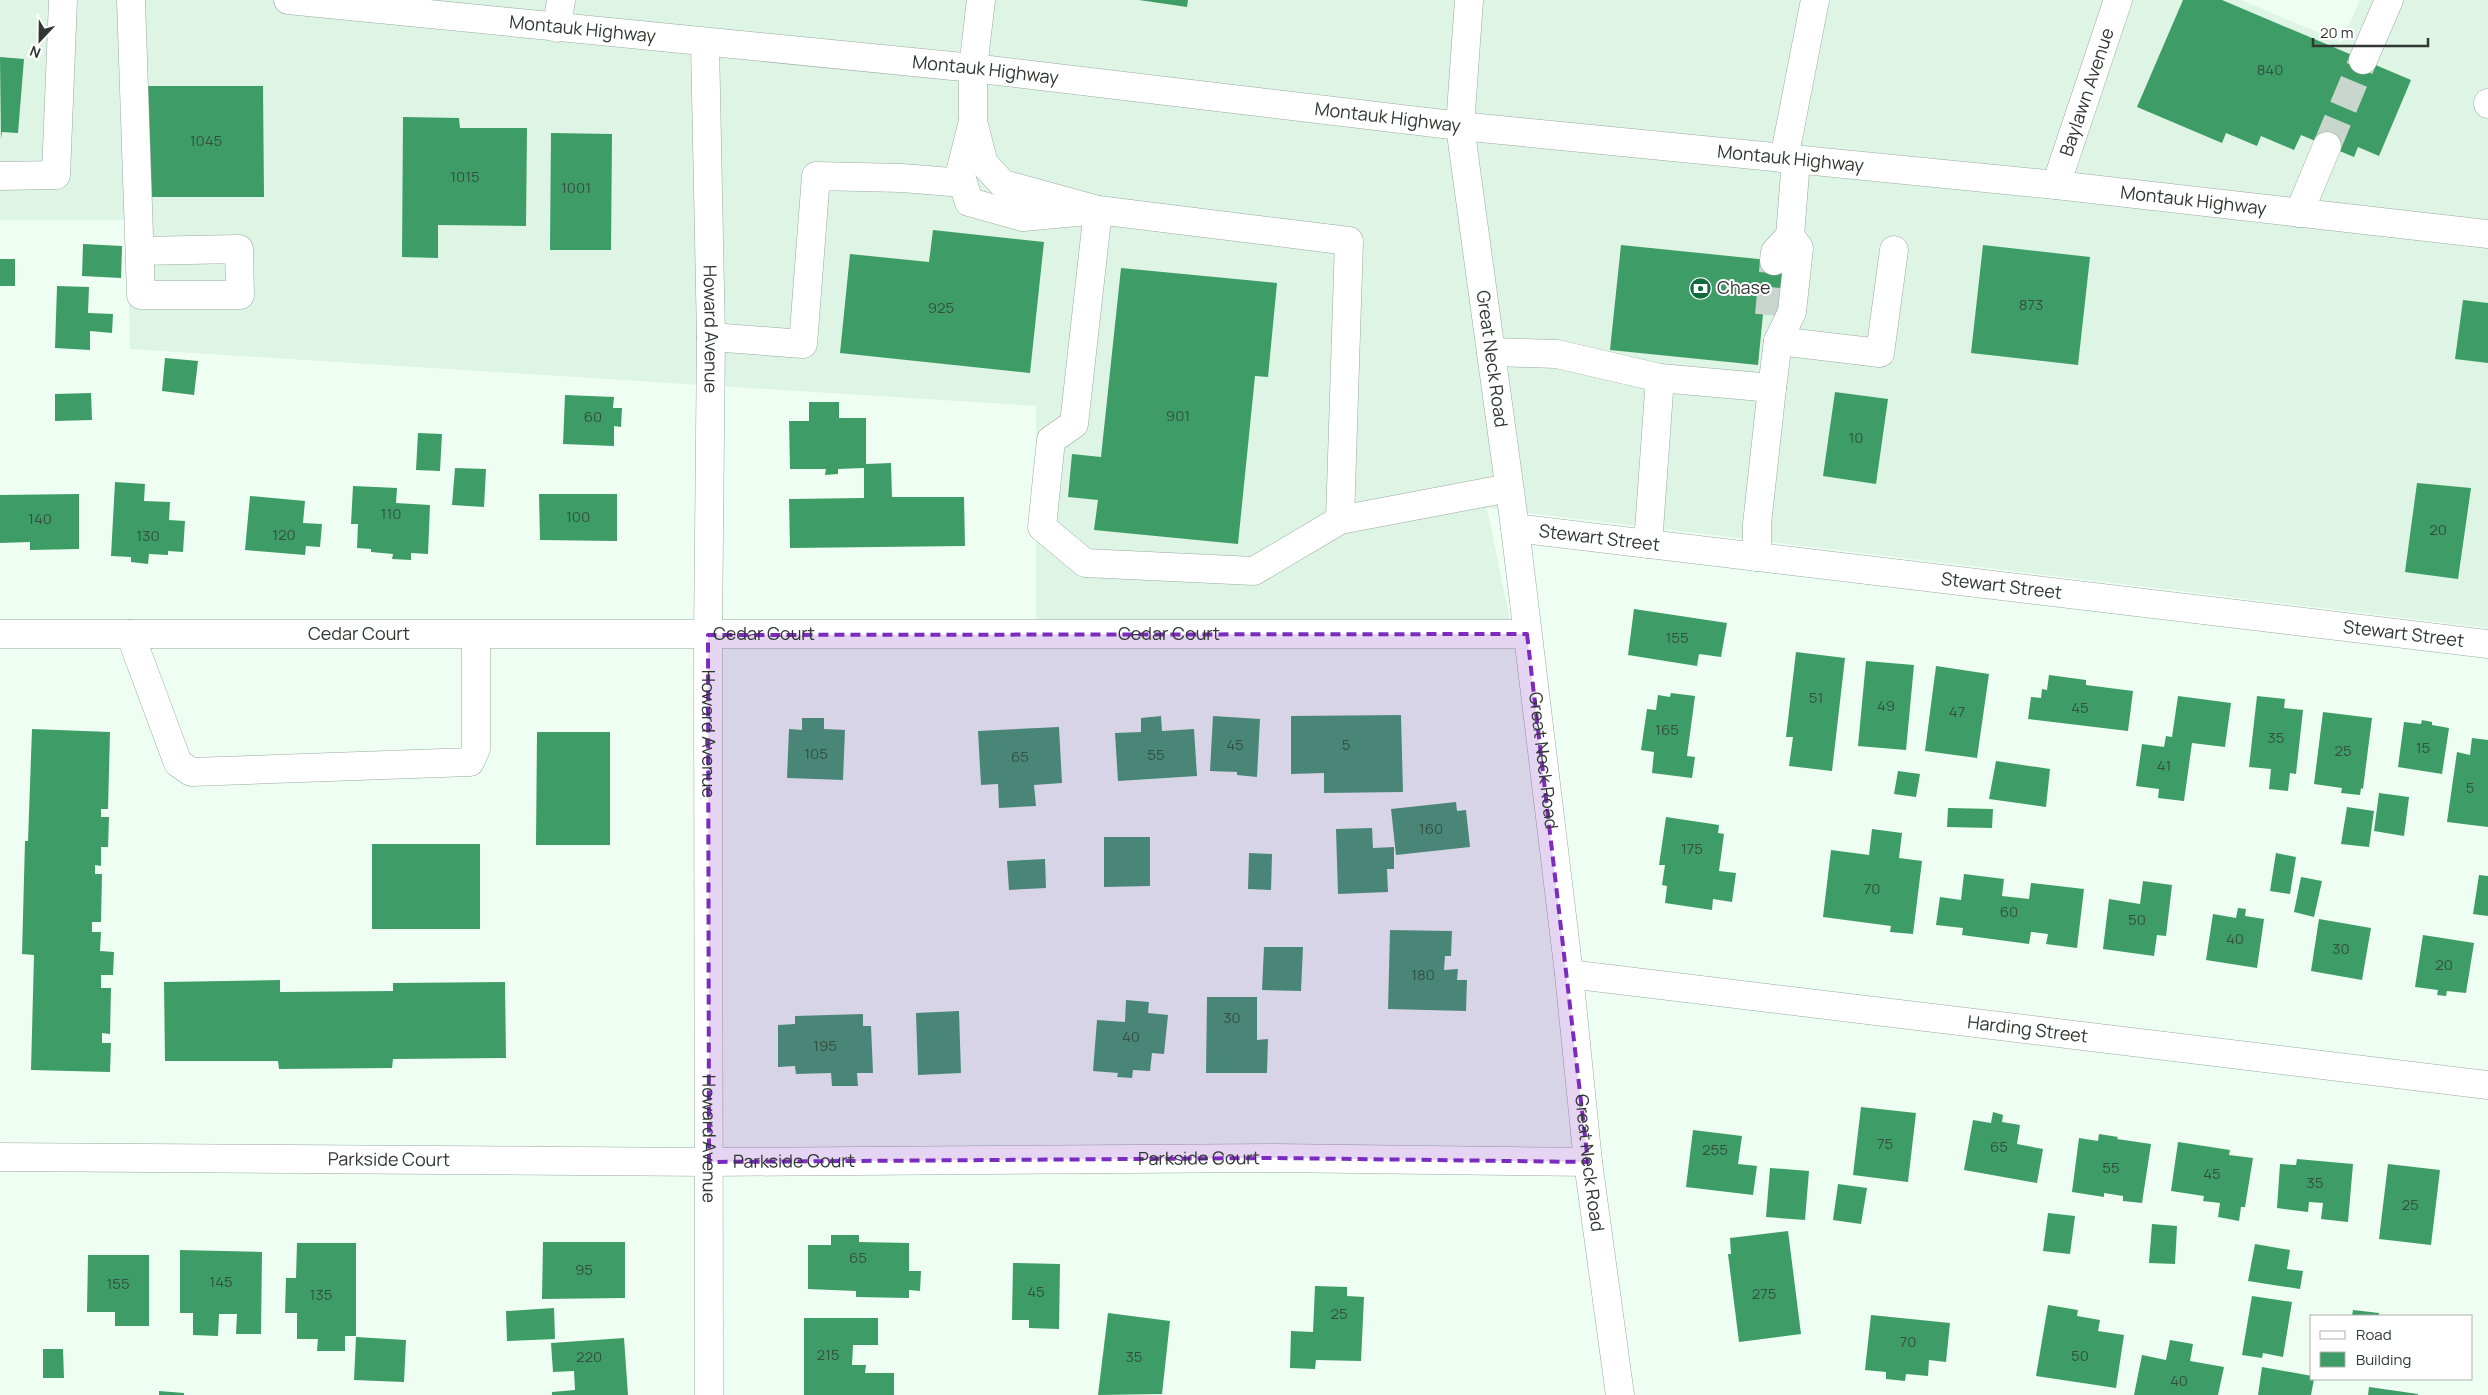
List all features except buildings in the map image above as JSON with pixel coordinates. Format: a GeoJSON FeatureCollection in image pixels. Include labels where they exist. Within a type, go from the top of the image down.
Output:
{"type":"FeatureCollection","features":[{"type":"Feature","properties":{"kind":"street"},"geometry":{"type":"LineString","coordinates":[[0,176],[56,175],[63,0]]}},
{"type":"Feature","properties":{"kind":"street"},"geometry":{"type":"LineString","coordinates":[[131,0],[140,251]]}},
{"type":"Feature","properties":{"kind":"street","name":"Montauk Highway"},"geometry":{"type":"LineString","coordinates":[[288,0],[705,43],[973,68],[1460,126],[2056,185],[2299,213],[2487,231]]}},
{"type":"Feature","properties":{"kind":"street"},"geometry":{"type":"LineString","coordinates":[[557,28],[561,0]]}},
{"type":"Feature","properties":{"kind":"street"},"geometry":{"type":"LineString","coordinates":[[981,0],[973,68],[973,120],[960,173],[969,202],[1023,217],[1098,210]]}},
{"type":"Feature","properties":{"kind":"street","name":"Great Neck Road"},"geometry":{"type":"LineString","coordinates":[[1469,0],[1460,126],[1515,528],[1569,974],[1588,1162],[1620,1395]]}},
{"type":"Feature","properties":{"kind":"street"},"geometry":{"type":"LineString","coordinates":[[1757,557],[1757,524],[1778,340],[1792,312],[1799,248],[1790,236],[1790,159],[1815,0]]}},
{"type":"Feature","properties":{"kind":"street","name":"Baylawn Avenue"},"geometry":{"type":"LineString","coordinates":[[2056,185],[2118,0]]}},
{"type":"Feature","properties":{"kind":"street"},"geometry":{"type":"LineString","coordinates":[[2363,60],[2389,0]]}},
{"type":"Feature","properties":{"kind":"street","name":"Howard Avenue"},"geometry":{"type":"LineString","coordinates":[[705,43],[711,337],[708,636],[709,1395]]}},
{"type":"Feature","properties":{"kind":"street"},"geometry":{"type":"LineString","coordinates":[[973,120],[984,164],[1003,184],[1098,210],[1349,241],[1340,520]]}},
{"type":"Feature","properties":{"kind":"street"},"geometry":{"type":"LineString","coordinates":[[2299,213],[2327,146]]}},
{"type":"Feature","properties":{"kind":"street"},"geometry":{"type":"LineString","coordinates":[[711,337],[803,344],[816,176],[902,178],[963,184]]}},
{"type":"Feature","properties":{"kind":"street"},"geometry":{"type":"LineString","coordinates":[[1098,210],[1074,424],[1051,440],[1042,527],[1085,563],[1254,571],[1340,520],[1509,488]]}},
{"type":"Feature","properties":{"kind":"street"},"geometry":{"type":"LineString","coordinates":[[1774,261],[1775,252],[1790,236]]}},
{"type":"Feature","properties":{"kind":"street"},"geometry":{"type":"LineString","coordinates":[[1778,340],[1880,353],[1894,250]]}},
{"type":"Feature","properties":{"kind":"street"},"geometry":{"type":"LineString","coordinates":[[1769,315],[1769,324],[1778,340]]}},
{"type":"Feature","properties":{"kind":"street"},"geometry":{"type":"LineString","coordinates":[[1491,352],[1556,354],[1660,378],[1772,388]]}},
{"type":"Feature","properties":{"kind":"street"},"geometry":{"type":"LineString","coordinates":[[1648,544],[1660,378]]}},
{"type":"Feature","properties":{"kind":"street","name":"Stewart Street"},"geometry":{"type":"LineString","coordinates":[[1515,528],[2488,644]]}},
{"type":"Feature","properties":{"kind":"street","name":"Cedar Court"},"geometry":{"type":"LineString","coordinates":[[0,634],[708,636],[1528,634]]}},
{"type":"Feature","properties":{"kind":"street"},"geometry":{"type":"LineString","coordinates":[[130,634],[178,762],[191,772],[470,762],[476,748],[476,635]]}},
{"type":"Feature","properties":{"kind":"street","name":"Harding Street"},"geometry":{"type":"LineString","coordinates":[[1569,974],[2488,1085]]}},
{"type":"Feature","properties":{"kind":"street","name":"Parkside Court"},"geometry":{"type":"LineString","coordinates":[[0,1157],[709,1162],[1276,1158],[1588,1162]]}},
{"type":"Feature","properties":{"kind":"highlighted area"},"geometry":{"type":"Polygon","coordinates":[[[1527,634],[1588,1162],[1276,1158],[709,1162],[708,635],[1527,634]]]}},
{"type":"Feature","properties":{"kind":"shaded area"},"geometry":{"type":"Polygon","coordinates":[[[0,0],[2241,0],[2341,42],[2360,0],[2488,0],[2488,628],[1487,508],[1510,620],[1036,621],[1036,406],[130,349],[127,220],[0,220],[0,0]]]}},
{"type":"Feature","properties":{"kind":"tunnel"},"geometry":{"type":"LineString","coordinates":[[2327,146],[2363,60]]}},
{"type":"Feature","properties":{"kind":"tunnel"},"geometry":{"type":"LineString","coordinates":[[1769,315],[1774,261]]}},
{"type":"Feature","properties":{"kind":"place","name":"Chase"},"geometry":{"type":"Point","coordinates":[1701,288]}}]}
